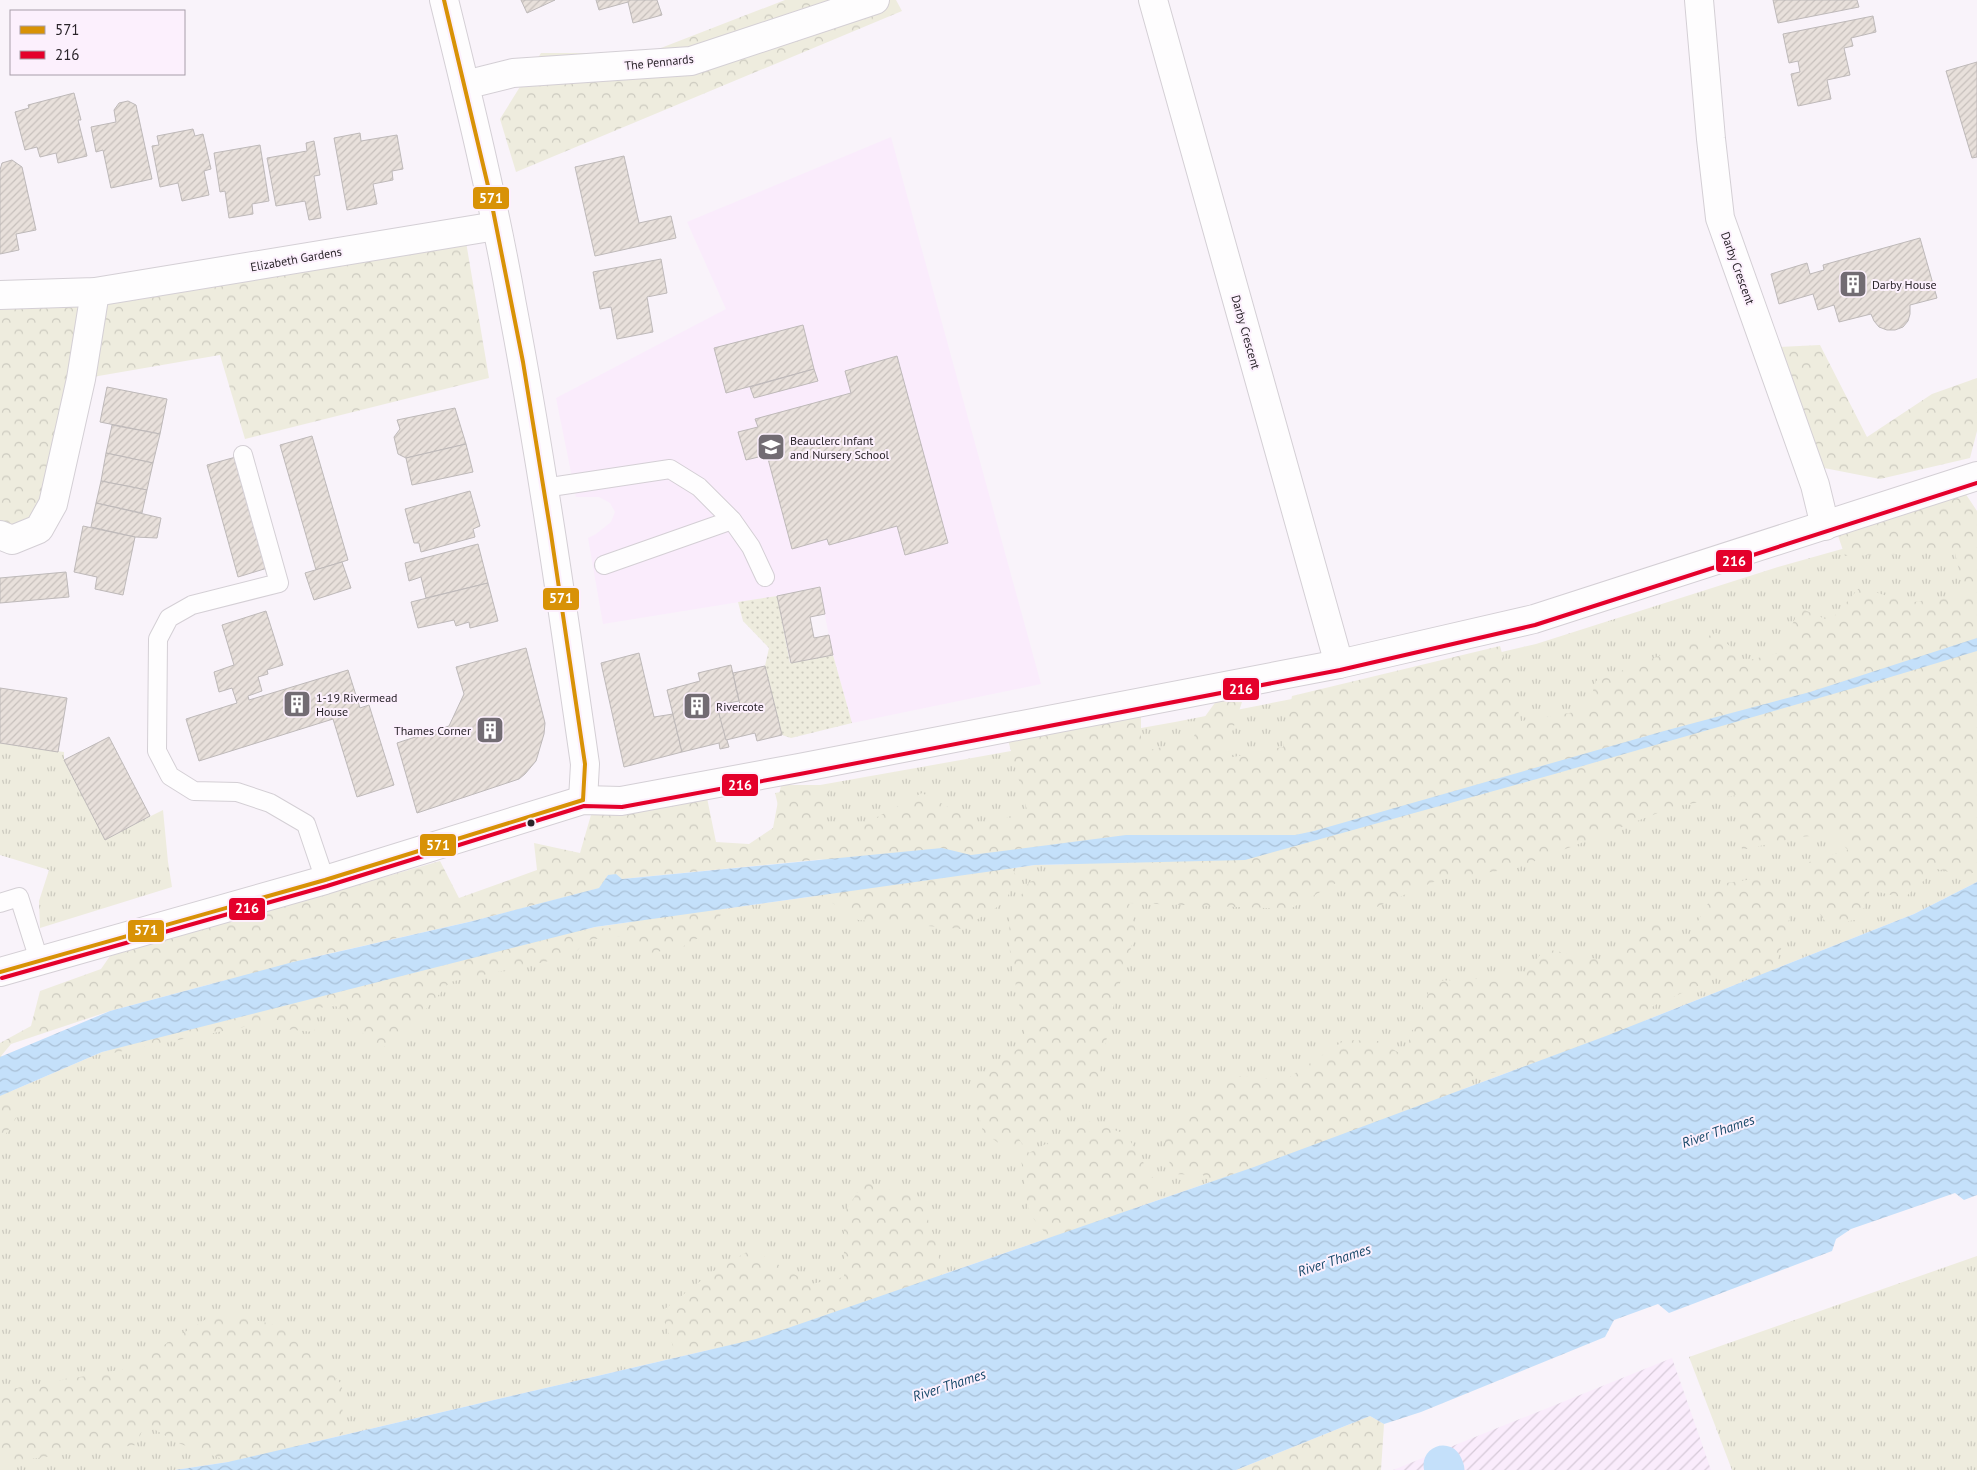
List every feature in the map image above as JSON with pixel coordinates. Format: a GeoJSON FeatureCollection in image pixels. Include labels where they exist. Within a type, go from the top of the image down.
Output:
{"type":"FeatureCollection","features":[{"type":"Feature","properties":{"kind":"street"},"geometry":{"type":"LineString","coordinates":[[444,0],[465,85],[512,304],[544,488],[585,764],[583,800]]}},
{"type":"Feature","properties":{"kind":"street","name":"The Pennards"},"geometry":{"type":"LineString","coordinates":[[465,85],[513,73],[691,61],[875,0]]}},
{"type":"Feature","properties":{"kind":"street","name":"Darby Crescent"},"geometry":{"type":"LineString","coordinates":[[1153,0],[1339,664]]}},
{"type":"Feature","properties":{"kind":"street","name":"Darby Crescent"},"geometry":{"type":"LineString","coordinates":[[1699,0],[1720,218],[1815,485],[1825,526]]}},
{"type":"Feature","properties":{"kind":"street","name":"Elizabeth Gardens"},"geometry":{"type":"LineString","coordinates":[[0,295],[95,292],[496,226]]}},
{"type":"Feature","properties":{"kind":"street"},"geometry":{"type":"LineString","coordinates":[[0,535],[12,540],[39,529],[53,504],[80,379],[95,292]]}},
{"type":"Feature","properties":{"kind":"street"},"geometry":{"type":"LineString","coordinates":[[0,972],[325,880],[583,800],[620,801],[1339,664],[1534,619],[1977,476]]}},
{"type":"Feature","properties":{"kind":"lane"},"geometry":{"type":"LineString","coordinates":[[243,455],[279,583],[192,605],[169,618],[158,639],[157,751],[170,776],[194,791],[237,792],[270,803],[306,824],[325,880]]}},
{"type":"Feature","properties":{"kind":"lane"},"geometry":{"type":"LineString","coordinates":[[544,488],[670,469],[699,487],[732,520],[751,547],[765,577]]}},
{"type":"Feature","properties":{"kind":"lane"},"geometry":{"type":"LineString","coordinates":[[604,565],[732,520]]}},
{"type":"Feature","properties":{"kind":"lane"},"geometry":{"type":"LineString","coordinates":[[0,903],[19,897],[39,960]]}},
{"type":"Feature","properties":{"kind":"shaded area","name":"Beauclerc Infant and Nursery School"},"geometry":{"type":"Polygon","coordinates":[[[891,137],[1041,684],[852,723],[833,655],[819,587],[777,596],[603,624],[588,538],[611,522],[615,512],[610,503],[599,497],[576,497],[556,398],[726,309],[687,222],[891,137]]]}},
{"type":"Feature","properties":{"kind":"shaded area"},"geometry":{"type":"Polygon","coordinates":[[[1672,1358],[1711,1470],[1393,1470],[1672,1358]]]}},
{"type":"Feature","properties":{"kind":"green space"},"geometry":{"type":"Polygon","coordinates":[[[785,0],[896,0],[902,11],[516,172],[500,119],[541,53],[648,53],[785,0]]]}},
{"type":"Feature","properties":{"kind":"green space"},"geometry":{"type":"Polygon","coordinates":[[[464,230],[489,378],[245,439],[220,355],[81,379],[39,529],[0,535],[0,295],[464,230]]]}},
{"type":"Feature","properties":{"kind":"green space"},"geometry":{"type":"Polygon","coordinates":[[[1820,345],[1867,437],[1932,394],[1977,378],[1977,431],[1970,458],[1880,479],[1819,467],[1779,347],[1820,345]]]}},
{"type":"Feature","properties":{"kind":"green space"},"geometry":{"type":"Polygon","coordinates":[[[1963,490],[1977,511],[1977,871],[1965,876],[1937,869],[1904,898],[1870,890],[1860,919],[1828,925],[1796,883],[1806,863],[1848,850],[1833,834],[1800,837],[1742,850],[1737,795],[1673,807],[1517,868],[1438,880],[1370,910],[1336,883],[1290,909],[1129,903],[1136,932],[1115,999],[1096,1089],[1059,1122],[1019,1139],[1029,1153],[1088,1121],[1126,1134],[1154,1180],[1121,1226],[1055,1245],[1029,1213],[1021,1159],[983,1132],[972,1086],[1026,1042],[1010,953],[1009,915],[1029,882],[1065,871],[1061,843],[1009,864],[1017,877],[1005,902],[962,929],[858,920],[831,902],[804,892],[724,905],[716,928],[682,947],[646,954],[629,935],[587,940],[572,956],[450,982],[405,1033],[379,1050],[336,1006],[317,1008],[314,1032],[284,1029],[278,1020],[108,1054],[112,1025],[226,980],[110,1011],[11,1044],[1,1056],[18,1115],[0,1143],[0,1043],[31,1026],[40,991],[101,969],[110,956],[440,861],[459,898],[537,870],[534,843],[580,853],[593,808],[706,793],[716,842],[749,844],[773,828],[781,785],[832,785],[816,824],[866,823],[922,793],[984,826],[1027,810],[1007,736],[1141,712],[1141,752],[1192,740],[1201,722],[1217,700],[1242,702],[1223,759],[1283,747],[1292,696],[1500,646],[1521,721],[1587,710],[1596,681],[1716,633],[1745,661],[1779,653],[1800,608],[1830,621],[1860,587],[1908,603],[1964,594],[1954,548],[1903,554],[1845,556],[1836,530],[1963,490]],[[825,859],[622,879],[608,875],[600,888],[473,921],[301,960],[590,929],[629,927],[631,893],[825,859]]]}},
{"type":"Feature","properties":{"kind":"green space"},"geometry":{"type":"Polygon","coordinates":[[[1977,511],[1977,605],[1812,665],[1089,829],[787,842],[775,793],[1175,722],[1353,687],[1536,644],[1778,567],[1977,511]]]}},
{"type":"Feature","properties":{"kind":"green space"},"geometry":{"type":"Polygon","coordinates":[[[777,596],[790,663],[833,655],[852,723],[791,738],[782,735],[765,666],[769,648],[743,621],[738,602],[777,596]]]}},
{"type":"Feature","properties":{"kind":"green space"},"geometry":{"type":"Polygon","coordinates":[[[1977,651],[1977,882],[1914,914],[1606,1036],[1254,1167],[756,1339],[228,1462],[175,1470],[0,1470],[0,1096],[102,1052],[595,927],[1035,865],[1245,860],[1977,651]]]}},
{"type":"Feature","properties":{"kind":"green space"},"geometry":{"type":"Polygon","coordinates":[[[0,743],[64,752],[64,760],[105,839],[163,810],[172,887],[40,928],[39,901],[49,870],[0,855],[0,743]]]}},
{"type":"Feature","properties":{"kind":"green space"},"geometry":{"type":"Polygon","coordinates":[[[1767,877],[1793,905],[1773,978],[1722,975],[1653,1006],[1630,1048],[1469,1077],[1450,1113],[1239,1215],[1203,1175],[1172,1174],[1164,1137],[1226,1075],[1285,1080],[1345,1040],[1378,1041],[1403,1055],[1433,981],[1522,977],[1545,949],[1607,961],[1651,921],[1689,937],[1719,884],[1767,877]]]}},
{"type":"Feature","properties":{"kind":"green space"},"geometry":{"type":"Polygon","coordinates":[[[864,1182],[921,1199],[936,1243],[945,1290],[734,1350],[674,1349],[661,1312],[712,1272],[752,1249],[811,1284],[844,1277],[844,1213],[864,1182]]]}},
{"type":"Feature","properties":{"kind":"green space"},"geometry":{"type":"Polygon","coordinates":[[[1977,1256],[1977,1470],[1732,1470],[1689,1357],[1977,1256]]]}},
{"type":"Feature","properties":{"kind":"green space"},"geometry":{"type":"Polygon","coordinates":[[[219,1311],[294,1330],[342,1385],[343,1435],[301,1439],[305,1465],[253,1470],[178,1443],[145,1424],[136,1445],[0,1463],[0,1391],[125,1369],[219,1311]]]}},
{"type":"Feature","properties":{"kind":"green space"},"geometry":{"type":"Polygon","coordinates":[[[1370,1416],[1384,1424],[1381,1470],[1236,1470],[1370,1416]]]}},
{"type":"Feature","properties":{"kind":"water"},"geometry":{"type":"Polygon","coordinates":[[[1977,638],[1977,651],[1551,775],[1245,860],[1035,865],[595,927],[102,1052],[0,1096],[0,1057],[110,1011],[293,962],[473,921],[599,888],[608,875],[616,874],[622,879],[942,848],[971,855],[1126,835],[1295,835],[1810,692],[1977,638]]]}},
{"type":"Feature","properties":{"kind":"water","name":"River Thames"},"geometry":{"type":"Polygon","coordinates":[[[1977,882],[1977,1195],[1964,1200],[1955,1193],[1851,1229],[1836,1239],[1832,1251],[1669,1313],[1658,1304],[1614,1320],[1605,1337],[1421,1412],[1384,1424],[1370,1416],[1236,1470],[175,1470],[228,1462],[756,1339],[1254,1167],[1606,1036],[1914,914],[1977,882]]]}},
{"type":"Feature","properties":{"kind":"building"},"geometry":{"type":"Polygon","coordinates":[[[521,0],[555,0],[527,13],[521,0]]]}},
{"type":"Feature","properties":{"kind":"building"},"geometry":{"type":"Polygon","coordinates":[[[596,0],[657,0],[662,15],[633,23],[628,2],[599,10],[596,0]]]}},
{"type":"Feature","properties":{"kind":"building"},"geometry":{"type":"Polygon","coordinates":[[[1773,0],[1857,0],[1859,7],[1778,23],[1773,0]]]}},
{"type":"Feature","properties":{"kind":"building"},"geometry":{"type":"Polygon","coordinates":[[[1873,16],[1876,32],[1851,38],[1853,46],[1844,48],[1850,75],[1827,80],[1831,99],[1798,106],[1791,74],[1800,72],[1798,61],[1789,63],[1783,34],[1873,16]]]}},
{"type":"Feature","properties":{"kind":"building"},"geometry":{"type":"Polygon","coordinates":[[[1977,62],[1977,157],[1972,158],[1946,71],[1977,62]]]}},
{"type":"Feature","properties":{"kind":"building"},"geometry":{"type":"Polygon","coordinates":[[[74,93],[81,120],[78,120],[87,156],[58,163],[56,153],[40,157],[37,147],[25,150],[15,112],[29,108],[28,105],[74,93]]]}},
{"type":"Feature","properties":{"kind":"building"},"geometry":{"type":"Polygon","coordinates":[[[128,101],[136,105],[152,179],[111,188],[103,150],[96,152],[91,127],[116,122],[114,110],[119,103],[128,101]]]}},
{"type":"Feature","properties":{"kind":"building"},"geometry":{"type":"Polygon","coordinates":[[[193,129],[195,136],[203,134],[211,169],[204,171],[209,195],[182,201],[178,183],[160,187],[152,146],[159,145],[157,136],[193,129]]]}},
{"type":"Feature","properties":{"kind":"building"},"geometry":{"type":"Polygon","coordinates":[[[360,133],[361,141],[397,135],[403,169],[392,171],[393,180],[373,184],[377,204],[347,210],[334,138],[360,133]]]}},
{"type":"Feature","properties":{"kind":"building"},"geometry":{"type":"Polygon","coordinates":[[[314,141],[320,175],[314,176],[321,218],[309,220],[305,201],[276,206],[267,158],[307,151],[306,143],[314,141]]]}},
{"type":"Feature","properties":{"kind":"building"},"geometry":{"type":"Polygon","coordinates":[[[260,145],[269,201],[252,204],[253,214],[229,218],[225,191],[220,192],[214,153],[260,145]]]}},
{"type":"Feature","properties":{"kind":"building"},"geometry":{"type":"Polygon","coordinates":[[[624,156],[639,223],[671,216],[676,238],[595,256],[575,167],[624,156]]]}},
{"type":"Feature","properties":{"kind":"building"},"geometry":{"type":"Polygon","coordinates":[[[12,160],[22,167],[36,230],[16,234],[19,250],[0,254],[0,170],[2,163],[12,160]]]}},
{"type":"Feature","properties":{"kind":"building","name":"Darby House"},"geometry":{"type":"Polygon","coordinates":[[[1920,238],[1937,298],[1910,305],[1908,321],[1903,327],[1887,330],[1879,327],[1871,314],[1839,322],[1834,305],[1818,310],[1813,294],[1779,304],[1771,274],[1807,263],[1810,274],[1824,270],[1823,265],[1920,238]]]}},
{"type":"Feature","properties":{"kind":"building"},"geometry":{"type":"Polygon","coordinates":[[[661,259],[667,293],[647,297],[653,332],[617,339],[611,307],[600,309],[593,272],[661,259]]]}},
{"type":"Feature","properties":{"kind":"building"},"geometry":{"type":"Polygon","coordinates":[[[803,325],[814,369],[726,393],[714,348],[803,325]]]}},
{"type":"Feature","properties":{"kind":"building"},"geometry":{"type":"Polygon","coordinates":[[[897,356],[948,543],[905,555],[897,526],[829,545],[827,539],[792,549],[767,455],[746,460],[738,432],[758,427],[755,419],[851,393],[845,371],[897,356]]]}},
{"type":"Feature","properties":{"kind":"building"},"geometry":{"type":"Polygon","coordinates":[[[814,369],[818,381],[754,398],[750,387],[814,369]]]}},
{"type":"Feature","properties":{"kind":"building"},"geometry":{"type":"Polygon","coordinates":[[[107,387],[167,399],[160,434],[100,422],[107,387]]]}},
{"type":"Feature","properties":{"kind":"building"},"geometry":{"type":"Polygon","coordinates":[[[455,408],[466,444],[406,458],[398,454],[394,437],[400,429],[397,420],[455,408]]]}},
{"type":"Feature","properties":{"kind":"building"},"geometry":{"type":"Polygon","coordinates":[[[112,425],[160,434],[153,463],[106,453],[112,425]]]}},
{"type":"Feature","properties":{"kind":"building"},"geometry":{"type":"Polygon","coordinates":[[[312,436],[348,560],[316,570],[280,445],[312,436]]]}},
{"type":"Feature","properties":{"kind":"building"},"geometry":{"type":"Polygon","coordinates":[[[466,444],[473,472],[412,485],[406,458],[466,444]]]}},
{"type":"Feature","properties":{"kind":"building"},"geometry":{"type":"Polygon","coordinates":[[[106,453],[153,463],[147,490],[101,481],[106,453]]]}},
{"type":"Feature","properties":{"kind":"building"},"geometry":{"type":"Polygon","coordinates":[[[243,455],[274,566],[238,577],[207,465],[243,455]]]}},
{"type":"Feature","properties":{"kind":"building"},"geometry":{"type":"Polygon","coordinates":[[[101,481],[147,490],[142,513],[96,503],[101,481]]]}},
{"type":"Feature","properties":{"kind":"building"},"geometry":{"type":"Polygon","coordinates":[[[470,491],[480,526],[473,529],[475,537],[421,552],[419,543],[414,543],[405,509],[470,491]]]}},
{"type":"Feature","properties":{"kind":"building"},"geometry":{"type":"Polygon","coordinates":[[[96,503],[161,518],[157,538],[135,537],[91,527],[96,503]]]}},
{"type":"Feature","properties":{"kind":"building"},"geometry":{"type":"Polygon","coordinates":[[[83,526],[135,537],[123,595],[95,589],[97,577],[74,572],[83,526]]]}},
{"type":"Feature","properties":{"kind":"building"},"geometry":{"type":"Polygon","coordinates":[[[478,544],[488,583],[426,598],[421,577],[409,581],[405,563],[478,544]]]}},
{"type":"Feature","properties":{"kind":"building"},"geometry":{"type":"Polygon","coordinates":[[[342,562],[351,588],[314,600],[305,573],[342,562]]]}},
{"type":"Feature","properties":{"kind":"building"},"geometry":{"type":"Polygon","coordinates":[[[66,572],[69,597],[0,603],[0,578],[66,572]]]}},
{"type":"Feature","properties":{"kind":"building"},"geometry":{"type":"Polygon","coordinates":[[[488,583],[498,621],[470,628],[469,622],[456,626],[454,620],[418,628],[411,602],[488,583]]]}},
{"type":"Feature","properties":{"kind":"building"},"geometry":{"type":"Polygon","coordinates":[[[820,587],[825,614],[810,617],[814,638],[829,635],[833,655],[791,663],[777,596],[820,587]]]}},
{"type":"Feature","properties":{"kind":"building","name":"1-19 Rivermead House"},"geometry":{"type":"Polygon","coordinates":[[[266,611],[283,665],[267,670],[268,674],[258,677],[262,691],[248,696],[249,700],[348,670],[360,708],[369,705],[394,785],[357,797],[333,719],[199,761],[186,719],[237,703],[232,688],[219,692],[214,672],[234,665],[222,625],[266,611]]]}},
{"type":"Feature","properties":{"kind":"building","name":"Thames Corner"},"geometry":{"type":"Polygon","coordinates":[[[526,648],[545,723],[544,734],[536,761],[519,779],[417,813],[397,743],[449,726],[464,694],[456,667],[526,648]]]}},
{"type":"Feature","properties":{"kind":"building"},"geometry":{"type":"Polygon","coordinates":[[[639,653],[654,717],[673,714],[682,752],[624,767],[601,663],[639,653]]]}},
{"type":"Feature","properties":{"kind":"building","name":"Rivercote"},"geometry":{"type":"Polygon","coordinates":[[[731,665],[739,701],[723,704],[724,708],[718,710],[729,747],[720,749],[719,743],[682,752],[667,690],[700,681],[698,673],[731,665]]]}},
{"type":"Feature","properties":{"kind":"building"},"geometry":{"type":"Polygon","coordinates":[[[765,666],[782,735],[757,741],[755,733],[726,740],[718,710],[740,705],[733,673],[765,666]]]}},
{"type":"Feature","properties":{"kind":"building"},"geometry":{"type":"Polygon","coordinates":[[[0,688],[67,698],[58,752],[0,743],[0,688]]]}},
{"type":"Feature","properties":{"kind":"building"},"geometry":{"type":"Polygon","coordinates":[[[109,737],[150,816],[105,840],[64,760],[109,737]]]}},
{"type":"Feature","properties":{"kind":"waterway"},"geometry":{"type":"LineString","coordinates":[[1443,1465],[1445,1470]]}},
{"type":"Feature","properties":{"kind":"transit line","name":"571"},"geometry":{"type":"LineString","coordinates":[[444,0],[489,190],[523,362],[585,764],[583,800]]}},
{"type":"Feature","properties":{"kind":"transit line","name":"216"},"geometry":{"type":"LineString","coordinates":[[2,978],[327,886],[584,806],[622,807],[800,774],[1340,670],[1535,625],[1977,483]]}},
{"type":"Feature","properties":{"kind":"transit line","name":"571"},"geometry":{"type":"LineString","coordinates":[[0,972],[325,880],[583,800]]}},
{"type":"Feature","properties":{"kind":"place","name":"Darby House"},"geometry":{"type":"Point","coordinates":[1853,284]}},
{"type":"Feature","properties":{"kind":"place","name":"Beauclerc Infant and Nursery School"},"geometry":{"type":"Point","coordinates":[771,447]}},
{"type":"Feature","properties":{"kind":"place","name":"1-19 Rivermead House"},"geometry":{"type":"Point","coordinates":[297,704]}},
{"type":"Feature","properties":{"kind":"place","name":"Rivercote"},"geometry":{"type":"Point","coordinates":[697,706]}},
{"type":"Feature","properties":{"kind":"place","name":"Thames Corner"},"geometry":{"type":"Point","coordinates":[490,730]}}]}
